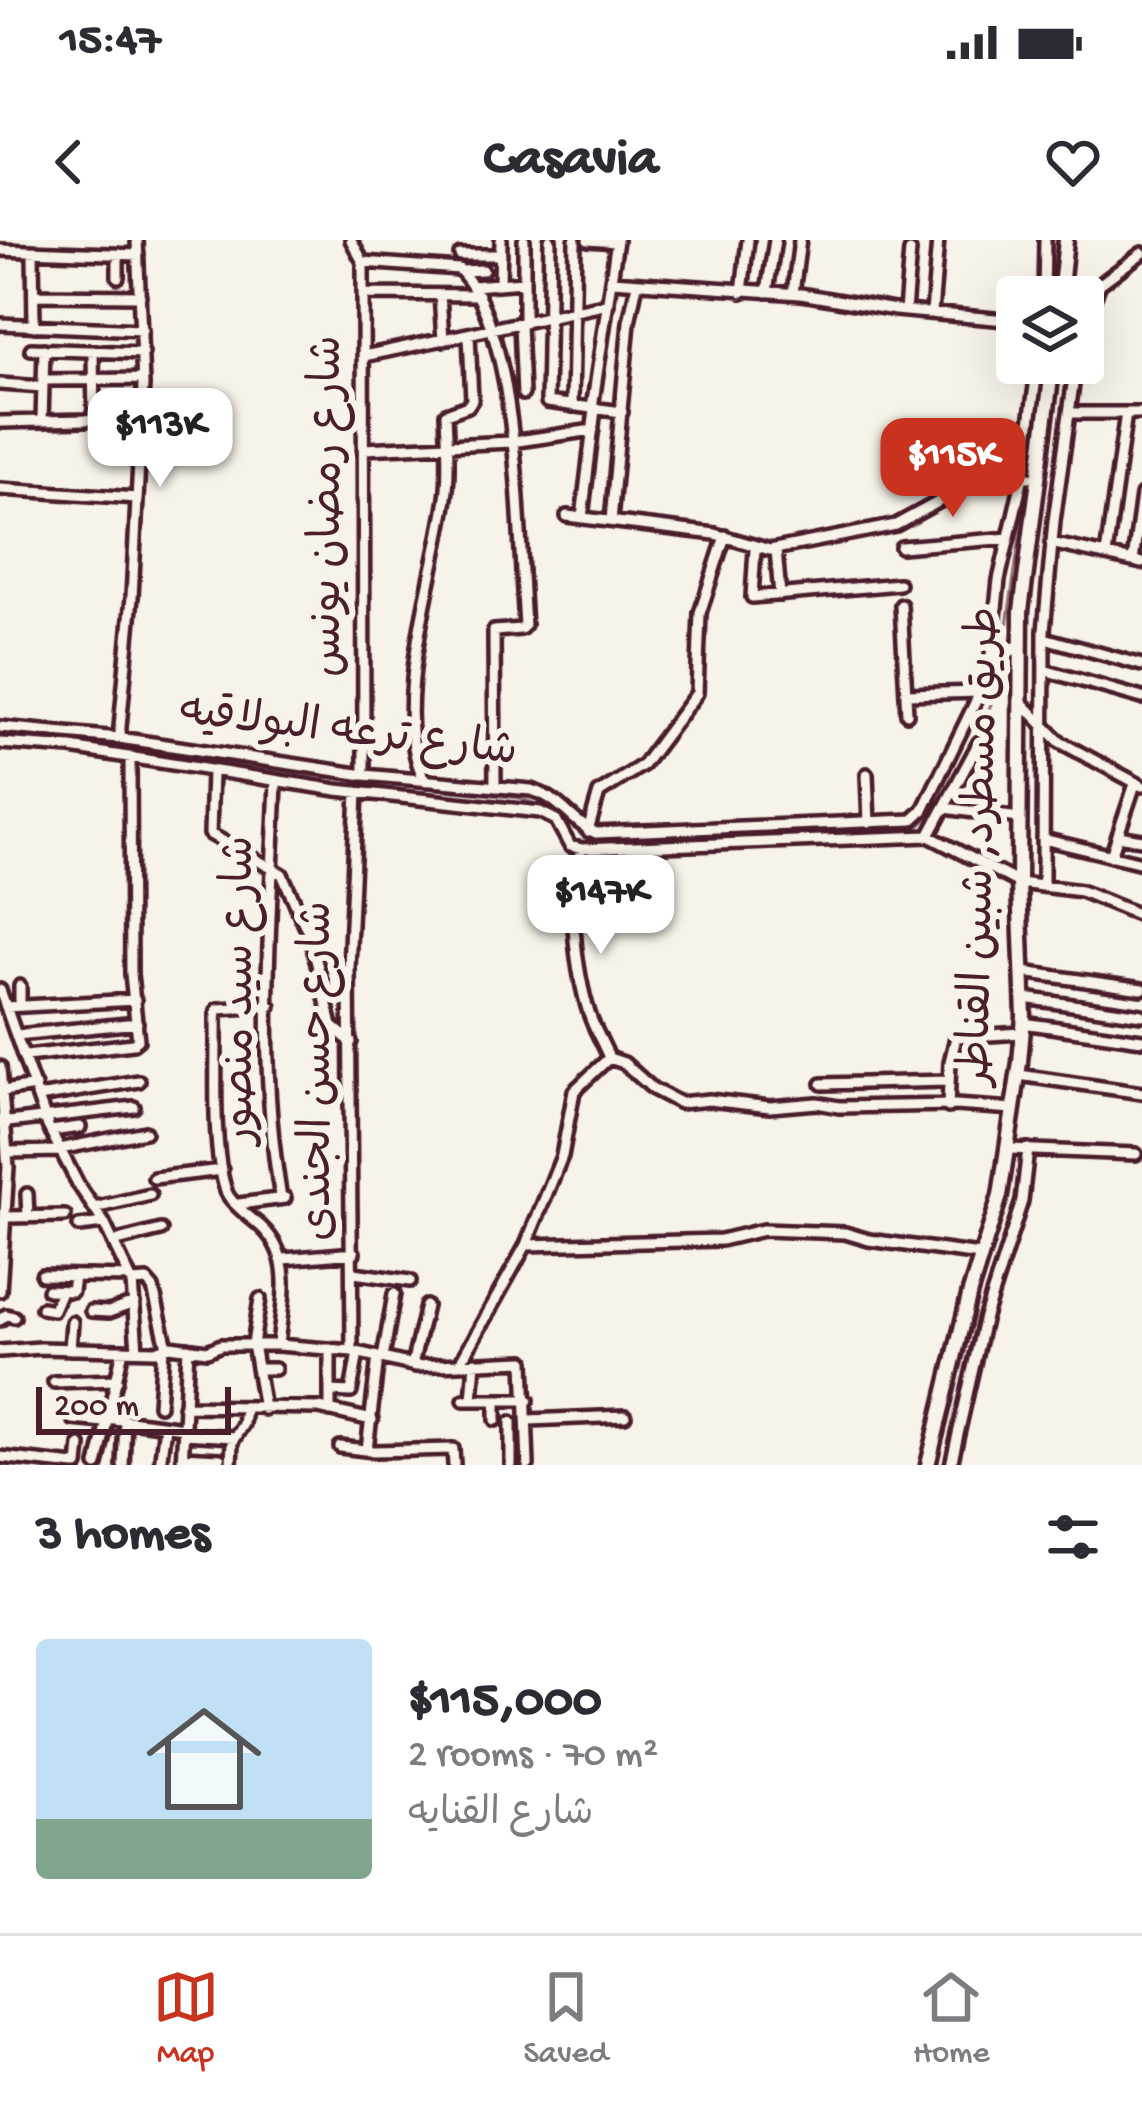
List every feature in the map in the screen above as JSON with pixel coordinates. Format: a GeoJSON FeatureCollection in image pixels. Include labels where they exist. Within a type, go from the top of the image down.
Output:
{"type":"FeatureCollection","features":[{"type":"Feature","properties":{"kind":"main road"},"geometry":{"type":"LineString","coordinates":[[1062,276],[1066,240]]}},
{"type":"Feature","properties":{"kind":"main road","name":"طريق مسطرد, شبين القناطر"},"geometry":{"type":"LineString","coordinates":[[928,1465],[980,1255],[1019,1149],[1014,1109],[1031,884],[1019,818],[1021,702],[1005,650],[1021,611],[1051,384]]}},
{"type":"Feature","properties":{"kind":"street"},"geometry":{"type":"LineString","coordinates":[[119,738],[142,413],[137,240]]}},
{"type":"Feature","properties":{"kind":"street","name":"شارع رمضان يونس"},"geometry":{"type":"LineString","coordinates":[[351,240],[363,262],[364,775]]}},
{"type":"Feature","properties":{"kind":"street"},"geometry":{"type":"LineString","coordinates":[[500,284],[501,240]]}},
{"type":"Feature","properties":{"kind":"street"},"geometry":{"type":"LineString","coordinates":[[523,394],[524,240]]}},
{"type":"Feature","properties":{"kind":"street"},"geometry":{"type":"LineString","coordinates":[[550,240],[547,401],[622,412]]}},
{"type":"Feature","properties":{"kind":"street"},"geometry":{"type":"LineString","coordinates":[[572,406],[575,240]]}},
{"type":"Feature","properties":{"kind":"street"},"geometry":{"type":"LineString","coordinates":[[582,518],[617,241],[587,240]]}},
{"type":"Feature","properties":{"kind":"street"},"geometry":{"type":"LineString","coordinates":[[742,292],[748,240]]}},
{"type":"Feature","properties":{"kind":"street"},"geometry":{"type":"LineString","coordinates":[[767,292],[775,240]]}},
{"type":"Feature","properties":{"kind":"street"},"geometry":{"type":"LineString","coordinates":[[793,293],[800,240]]}},
{"type":"Feature","properties":{"kind":"street"},"geometry":{"type":"LineString","coordinates":[[932,313],[938,240]]}},
{"type":"Feature","properties":{"kind":"street"},"geometry":{"type":"LineString","coordinates":[[1044,276],[1045,240]]}},
{"type":"Feature","properties":{"kind":"street"},"geometry":{"type":"LineString","coordinates":[[0,250],[47,246],[138,255]]}},
{"type":"Feature","properties":{"kind":"street"},"geometry":{"type":"LineString","coordinates":[[29,248],[34,326]]}},
{"type":"Feature","properties":{"kind":"street"},"geometry":{"type":"LineString","coordinates":[[495,787],[494,632],[525,625],[507,385],[478,289],[460,270],[461,249],[501,255]]}},
{"type":"Feature","properties":{"kind":"street"},"geometry":{"type":"LineString","coordinates":[[905,310],[910,251]]}},
{"type":"Feature","properties":{"kind":"street"},"geometry":{"type":"LineString","coordinates":[[1104,281],[1142,253]]}},
{"type":"Feature","properties":{"kind":"street"},"geometry":{"type":"LineString","coordinates":[[118,254],[118,277]]}},
{"type":"Feature","properties":{"kind":"street"},"geometry":{"type":"LineString","coordinates":[[478,289],[483,255]]}},
{"type":"Feature","properties":{"kind":"street"},"geometry":{"type":"LineString","coordinates":[[363,262],[483,270]]}},
{"type":"Feature","properties":{"kind":"street"},"geometry":{"type":"LineString","coordinates":[[612,281],[793,293],[996,319]]}},
{"type":"Feature","properties":{"kind":"street"},"geometry":{"type":"LineString","coordinates":[[363,294],[440,295],[523,282]]}},
{"type":"Feature","properties":{"kind":"street"},"geometry":{"type":"LineString","coordinates":[[611,521],[628,322],[637,284]]}},
{"type":"Feature","properties":{"kind":"street"},"geometry":{"type":"LineString","coordinates":[[34,295],[140,296]]}},
{"type":"Feature","properties":{"kind":"street"},"geometry":{"type":"LineString","coordinates":[[440,295],[443,340]]}},
{"type":"Feature","properties":{"kind":"street"},"geometry":{"type":"LineString","coordinates":[[364,356],[608,304]]}},
{"type":"Feature","properties":{"kind":"street"},"geometry":{"type":"LineString","coordinates":[[0,324],[142,330]]}},
{"type":"Feature","properties":{"kind":"street"},"geometry":{"type":"LineString","coordinates":[[425,781],[415,760],[413,699],[419,632],[446,499],[447,412],[472,400],[469,335]]}},
{"type":"Feature","properties":{"kind":"street"},"geometry":{"type":"LineString","coordinates":[[31,349],[143,353]]}},
{"type":"Feature","properties":{"kind":"street"},"geometry":{"type":"LineString","coordinates":[[42,421],[44,349]]}},
{"type":"Feature","properties":{"kind":"street"},"geometry":{"type":"LineString","coordinates":[[93,351],[94,419]]}},
{"type":"Feature","properties":{"kind":"street"},"geometry":{"type":"LineString","coordinates":[[0,384],[143,379]]}},
{"type":"Feature","properties":{"kind":"street"},"geometry":{"type":"LineString","coordinates":[[917,820],[1005,650],[997,594],[1023,476],[1035,384]]}},
{"type":"Feature","properties":{"kind":"street"},"geometry":{"type":"LineString","coordinates":[[1031,884],[1043,839],[1044,638],[1051,544],[1073,384]]}},
{"type":"Feature","properties":{"kind":"street"},"geometry":{"type":"LineString","coordinates":[[0,422],[142,413]]}},
{"type":"Feature","properties":{"kind":"street"},"geometry":{"type":"LineString","coordinates":[[1069,413],[1142,413]]}},
{"type":"Feature","properties":{"kind":"street"},"geometry":{"type":"LineString","coordinates":[[1106,555],[1126,413]]}},
{"type":"Feature","properties":{"kind":"street"},"geometry":{"type":"LineString","coordinates":[[364,449],[511,442],[592,430]]}},
{"type":"Feature","properties":{"kind":"street"},"geometry":{"type":"LineString","coordinates":[[567,516],[725,536],[755,549],[776,550],[896,525],[973,483],[1000,476],[1040,479]]}},
{"type":"Feature","properties":{"kind":"street"},"geometry":{"type":"LineString","coordinates":[[0,489],[137,498]]}},
{"type":"Feature","properties":{"kind":"street"},"geometry":{"type":"LineString","coordinates":[[1051,544],[1137,562],[1142,495]]}},
{"type":"Feature","properties":{"kind":"street"},"geometry":{"type":"LineString","coordinates":[[1037,498],[1056,502]]}},
{"type":"Feature","properties":{"kind":"street"},"geometry":{"type":"LineString","coordinates":[[725,536],[700,613],[699,689],[643,765],[599,794],[588,830],[608,834],[917,820]]}},
{"type":"Feature","properties":{"kind":"street"},"geometry":{"type":"LineString","coordinates":[[901,547],[1009,538]]}},
{"type":"Feature","properties":{"kind":"street"},"geometry":{"type":"LineString","coordinates":[[755,549],[753,597],[899,584]]}},
{"type":"Feature","properties":{"kind":"street"},"geometry":{"type":"LineString","coordinates":[[776,550],[779,595]]}},
{"type":"Feature","properties":{"kind":"street"},"geometry":{"type":"LineString","coordinates":[[901,605],[907,714]]}},
{"type":"Feature","properties":{"kind":"street"},"geometry":{"type":"LineString","coordinates":[[1044,638],[1142,665]]}},
{"type":"Feature","properties":{"kind":"street"},"geometry":{"type":"LineString","coordinates":[[1044,670],[1142,698]]}},
{"type":"Feature","properties":{"kind":"street"},"geometry":{"type":"LineString","coordinates":[[905,694],[981,692]]}},
{"type":"Feature","properties":{"kind":"street"},"geometry":{"type":"LineString","coordinates":[[1021,702],[1043,727],[1081,755],[1139,785],[1112,856]]}},
{"type":"Feature","properties":{"kind":"street","name":"شارع ترعه البولاقيه"},"geometry":{"type":"LineString","coordinates":[[0,727],[119,738],[364,775],[551,796],[588,830]]}},
{"type":"Feature","properties":{"kind":"street"},"geometry":{"type":"LineString","coordinates":[[927,835],[979,742]]}},
{"type":"Feature","properties":{"kind":"street","name":"شارع ترعه البولاقيه"},"geometry":{"type":"LineString","coordinates":[[0,743],[130,757],[276,782],[540,812],[556,820],[569,846],[582,849]]}},
{"type":"Feature","properties":{"kind":"street"},"geometry":{"type":"LineString","coordinates":[[26,1056],[138,1040],[130,974],[130,757]]}},
{"type":"Feature","properties":{"kind":"street"},"geometry":{"type":"LineString","coordinates":[[212,772],[210,834],[273,868],[290,886],[308,928],[334,1029],[351,1042]]}},
{"type":"Feature","properties":{"kind":"street"},"geometry":{"type":"LineString","coordinates":[[867,774],[869,823]]}},
{"type":"Feature","properties":{"kind":"street","name":"شارع سيد منصور"},"geometry":{"type":"LineString","coordinates":[[239,1204],[283,1198],[272,1140],[276,782]]}},
{"type":"Feature","properties":{"kind":"street","name":"شارع حسن الجندى"},"geometry":{"type":"LineString","coordinates":[[355,1351],[350,921],[357,792]]}},
{"type":"Feature","properties":{"kind":"street"},"geometry":{"type":"LineString","coordinates":[[945,808],[1019,818]]}},
{"type":"Feature","properties":{"kind":"street"},"geometry":{"type":"LineString","coordinates":[[917,820],[927,835]]}},
{"type":"Feature","properties":{"kind":"street"},"geometry":{"type":"LineString","coordinates":[[1014,1109],[675,1103],[627,1065],[609,1058],[587,1008],[578,955],[574,869],[582,849],[927,835],[1031,884],[1082,891],[1142,916]]}},
{"type":"Feature","properties":{"kind":"street"},"geometry":{"type":"LineString","coordinates":[[1118,836],[1142,841]]}},
{"type":"Feature","properties":{"kind":"street"},"geometry":{"type":"LineString","coordinates":[[1043,839],[1142,863]]}},
{"type":"Feature","properties":{"kind":"street"},"geometry":{"type":"LineString","coordinates":[[1022,972],[1142,989]]}},
{"type":"Feature","properties":{"kind":"street"},"geometry":{"type":"LineString","coordinates":[[20,986],[20,1004]]}},
{"type":"Feature","properties":{"kind":"street"},"geometry":{"type":"LineString","coordinates":[[0,990],[5,1020],[26,1056],[45,1119],[104,1223],[130,1280],[137,1350]]}},
{"type":"Feature","properties":{"kind":"street"},"geometry":{"type":"LineString","coordinates":[[1024,998],[1142,1015]]}},
{"type":"Feature","properties":{"kind":"street"},"geometry":{"type":"LineString","coordinates":[[6,1007],[135,1000]]}},
{"type":"Feature","properties":{"kind":"street"},"geometry":{"type":"LineString","coordinates":[[270,1006],[216,1010],[226,1192],[267,1232],[284,1259],[278,1345]]}},
{"type":"Feature","properties":{"kind":"street"},"geometry":{"type":"LineString","coordinates":[[17,1036],[137,1023]]}},
{"type":"Feature","properties":{"kind":"street"},"geometry":{"type":"LineString","coordinates":[[948,1107],[956,1036],[1023,1028],[1142,1040]]}},
{"type":"Feature","properties":{"kind":"street"},"geometry":{"type":"LineString","coordinates":[[460,1363],[526,1245],[562,1156],[574,1091],[609,1058]]}},
{"type":"Feature","properties":{"kind":"street"},"geometry":{"type":"LineString","coordinates":[[0,1067],[8,1152],[0,1292]]}},
{"type":"Feature","properties":{"kind":"street"},"geometry":{"type":"LineString","coordinates":[[1018,1075],[1142,1093]]}},
{"type":"Feature","properties":{"kind":"street"},"geometry":{"type":"LineString","coordinates":[[822,1084],[949,1081]]}},
{"type":"Feature","properties":{"kind":"street"},"geometry":{"type":"LineString","coordinates":[[4,1091],[140,1082]]}},
{"type":"Feature","properties":{"kind":"street"},"geometry":{"type":"LineString","coordinates":[[3,1123],[134,1107]]}},
{"type":"Feature","properties":{"kind":"street"},"geometry":{"type":"LineString","coordinates":[[51,1131],[80,1127]]}},
{"type":"Feature","properties":{"kind":"street"},"geometry":{"type":"LineString","coordinates":[[8,1152],[61,1150],[145,1132]]}},
{"type":"Feature","properties":{"kind":"street"},"geometry":{"type":"LineString","coordinates":[[951,1465],[984,1319],[1022,1202],[1019,1149],[1136,1154]]}},
{"type":"Feature","properties":{"kind":"street"},"geometry":{"type":"LineString","coordinates":[[154,1178],[222,1170]]}},
{"type":"Feature","properties":{"kind":"street"},"geometry":{"type":"LineString","coordinates":[[27,1194],[28,1217]]}},
{"type":"Feature","properties":{"kind":"street"},"geometry":{"type":"LineString","coordinates":[[94,1208],[150,1195]]}},
{"type":"Feature","properties":{"kind":"street"},"geometry":{"type":"LineString","coordinates":[[4,1224],[28,1217],[62,1220]]}},
{"type":"Feature","properties":{"kind":"street"},"geometry":{"type":"LineString","coordinates":[[80,1226],[104,1223]]}},
{"type":"Feature","properties":{"kind":"street"},"geometry":{"type":"LineString","coordinates":[[113,1242],[160,1229]]}},
{"type":"Feature","properties":{"kind":"street"},"geometry":{"type":"LineString","coordinates":[[526,1245],[721,1240],[763,1230],[845,1233],[980,1255]]}},
{"type":"Feature","properties":{"kind":"street"},"geometry":{"type":"LineString","coordinates":[[284,1259],[354,1253]]}},
{"type":"Feature","properties":{"kind":"street"},"geometry":{"type":"LineString","coordinates":[[354,1274],[410,1281]]}},
{"type":"Feature","properties":{"kind":"street"},"geometry":{"type":"LineString","coordinates":[[42,1275],[147,1281],[154,1288],[165,1348],[159,1405]]}},
{"type":"Feature","properties":{"kind":"street"},"geometry":{"type":"LineString","coordinates":[[48,1291],[72,1291],[74,1276]]}},
{"type":"Feature","properties":{"kind":"street"},"geometry":{"type":"LineString","coordinates":[[42,1308],[53,1310],[62,1291]]}},
{"type":"Feature","properties":{"kind":"street"},"geometry":{"type":"LineString","coordinates":[[374,1465],[372,1420],[394,1294]]}},
{"type":"Feature","properties":{"kind":"street"},"geometry":{"type":"LineString","coordinates":[[260,1299],[253,1344],[264,1408]]}},
{"type":"Feature","properties":{"kind":"street"},"geometry":{"type":"LineString","coordinates":[[92,1311],[109,1312],[134,1303]]}},
{"type":"Feature","properties":{"kind":"street"},"geometry":{"type":"LineString","coordinates":[[412,1365],[425,1306]]}},
{"type":"Feature","properties":{"kind":"street"},"geometry":{"type":"LineString","coordinates":[[0,1320],[14,1317]]}},
{"type":"Feature","properties":{"kind":"street"},"geometry":{"type":"LineString","coordinates":[[70,1348],[71,1322]]}},
{"type":"Feature","properties":{"kind":"street"},"geometry":{"type":"LineString","coordinates":[[0,1351],[207,1351],[221,1345],[253,1344],[355,1351],[412,1365],[524,1361],[528,1465]]}},
{"type":"Feature","properties":{"kind":"street"},"geometry":{"type":"LineString","coordinates":[[188,1348],[182,1461],[225,1462],[244,1421],[244,1409]]}},
{"type":"Feature","properties":{"kind":"street"},"geometry":{"type":"LineString","coordinates":[[329,1411],[330,1348]]}},
{"type":"Feature","properties":{"kind":"street"},"geometry":{"type":"LineString","coordinates":[[98,1465],[123,1350]]}},
{"type":"Feature","properties":{"kind":"street"},"geometry":{"type":"LineString","coordinates":[[330,1391],[351,1392],[355,1351]]}},
{"type":"Feature","properties":{"kind":"street"},"geometry":{"type":"LineString","coordinates":[[475,1362],[468,1400],[528,1400]]}},
{"type":"Feature","properties":{"kind":"street"},"geometry":{"type":"LineString","coordinates":[[257,1369],[275,1369]]}},
{"type":"Feature","properties":{"kind":"street"},"geometry":{"type":"LineString","coordinates":[[54,1382],[117,1380]]}},
{"type":"Feature","properties":{"kind":"street"},"geometry":{"type":"LineString","coordinates":[[113,1394],[130,1396]]}},
{"type":"Feature","properties":{"kind":"street"},"geometry":{"type":"LineString","coordinates":[[496,1400],[496,1420]]}},
{"type":"Feature","properties":{"kind":"street"},"geometry":{"type":"LineString","coordinates":[[184,1406],[329,1411],[372,1420]]}},
{"type":"Feature","properties":{"kind":"street"},"geometry":{"type":"LineString","coordinates":[[529,1420],[625,1416]]}},
{"type":"Feature","properties":{"kind":"street"},"geometry":{"type":"LineString","coordinates":[[73,1418],[125,1420],[234,1437]]}},
{"type":"Feature","properties":{"kind":"street"},"geometry":{"type":"LineString","coordinates":[[123,1465],[125,1420]]}},
{"type":"Feature","properties":{"kind":"street"},"geometry":{"type":"LineString","coordinates":[[511,1422],[511,1465]]}},
{"type":"Feature","properties":{"kind":"street"},"geometry":{"type":"LineString","coordinates":[[160,1465],[165,1426]]}},
{"type":"Feature","properties":{"kind":"street"},"geometry":{"type":"LineString","coordinates":[[0,1457],[76,1465],[80,1445]]}},
{"type":"Feature","properties":{"kind":"street"},"geometry":{"type":"LineString","coordinates":[[340,1447],[453,1449],[455,1459]]}},
{"type":"Feature","properties":{"kind":"waterway"},"geometry":{"type":"LineString","coordinates":[[1055,276],[1056,240]]}},
{"type":"Feature","properties":{"kind":"waterway"},"geometry":{"type":"LineString","coordinates":[[1004,646],[1042,384]]}},
{"type":"Feature","properties":{"kind":"waterway"},"geometry":{"type":"LineString","coordinates":[[0,733],[519,798],[559,812],[584,838],[911,831],[935,809],[960,770],[995,694],[1002,656]]}}]}
